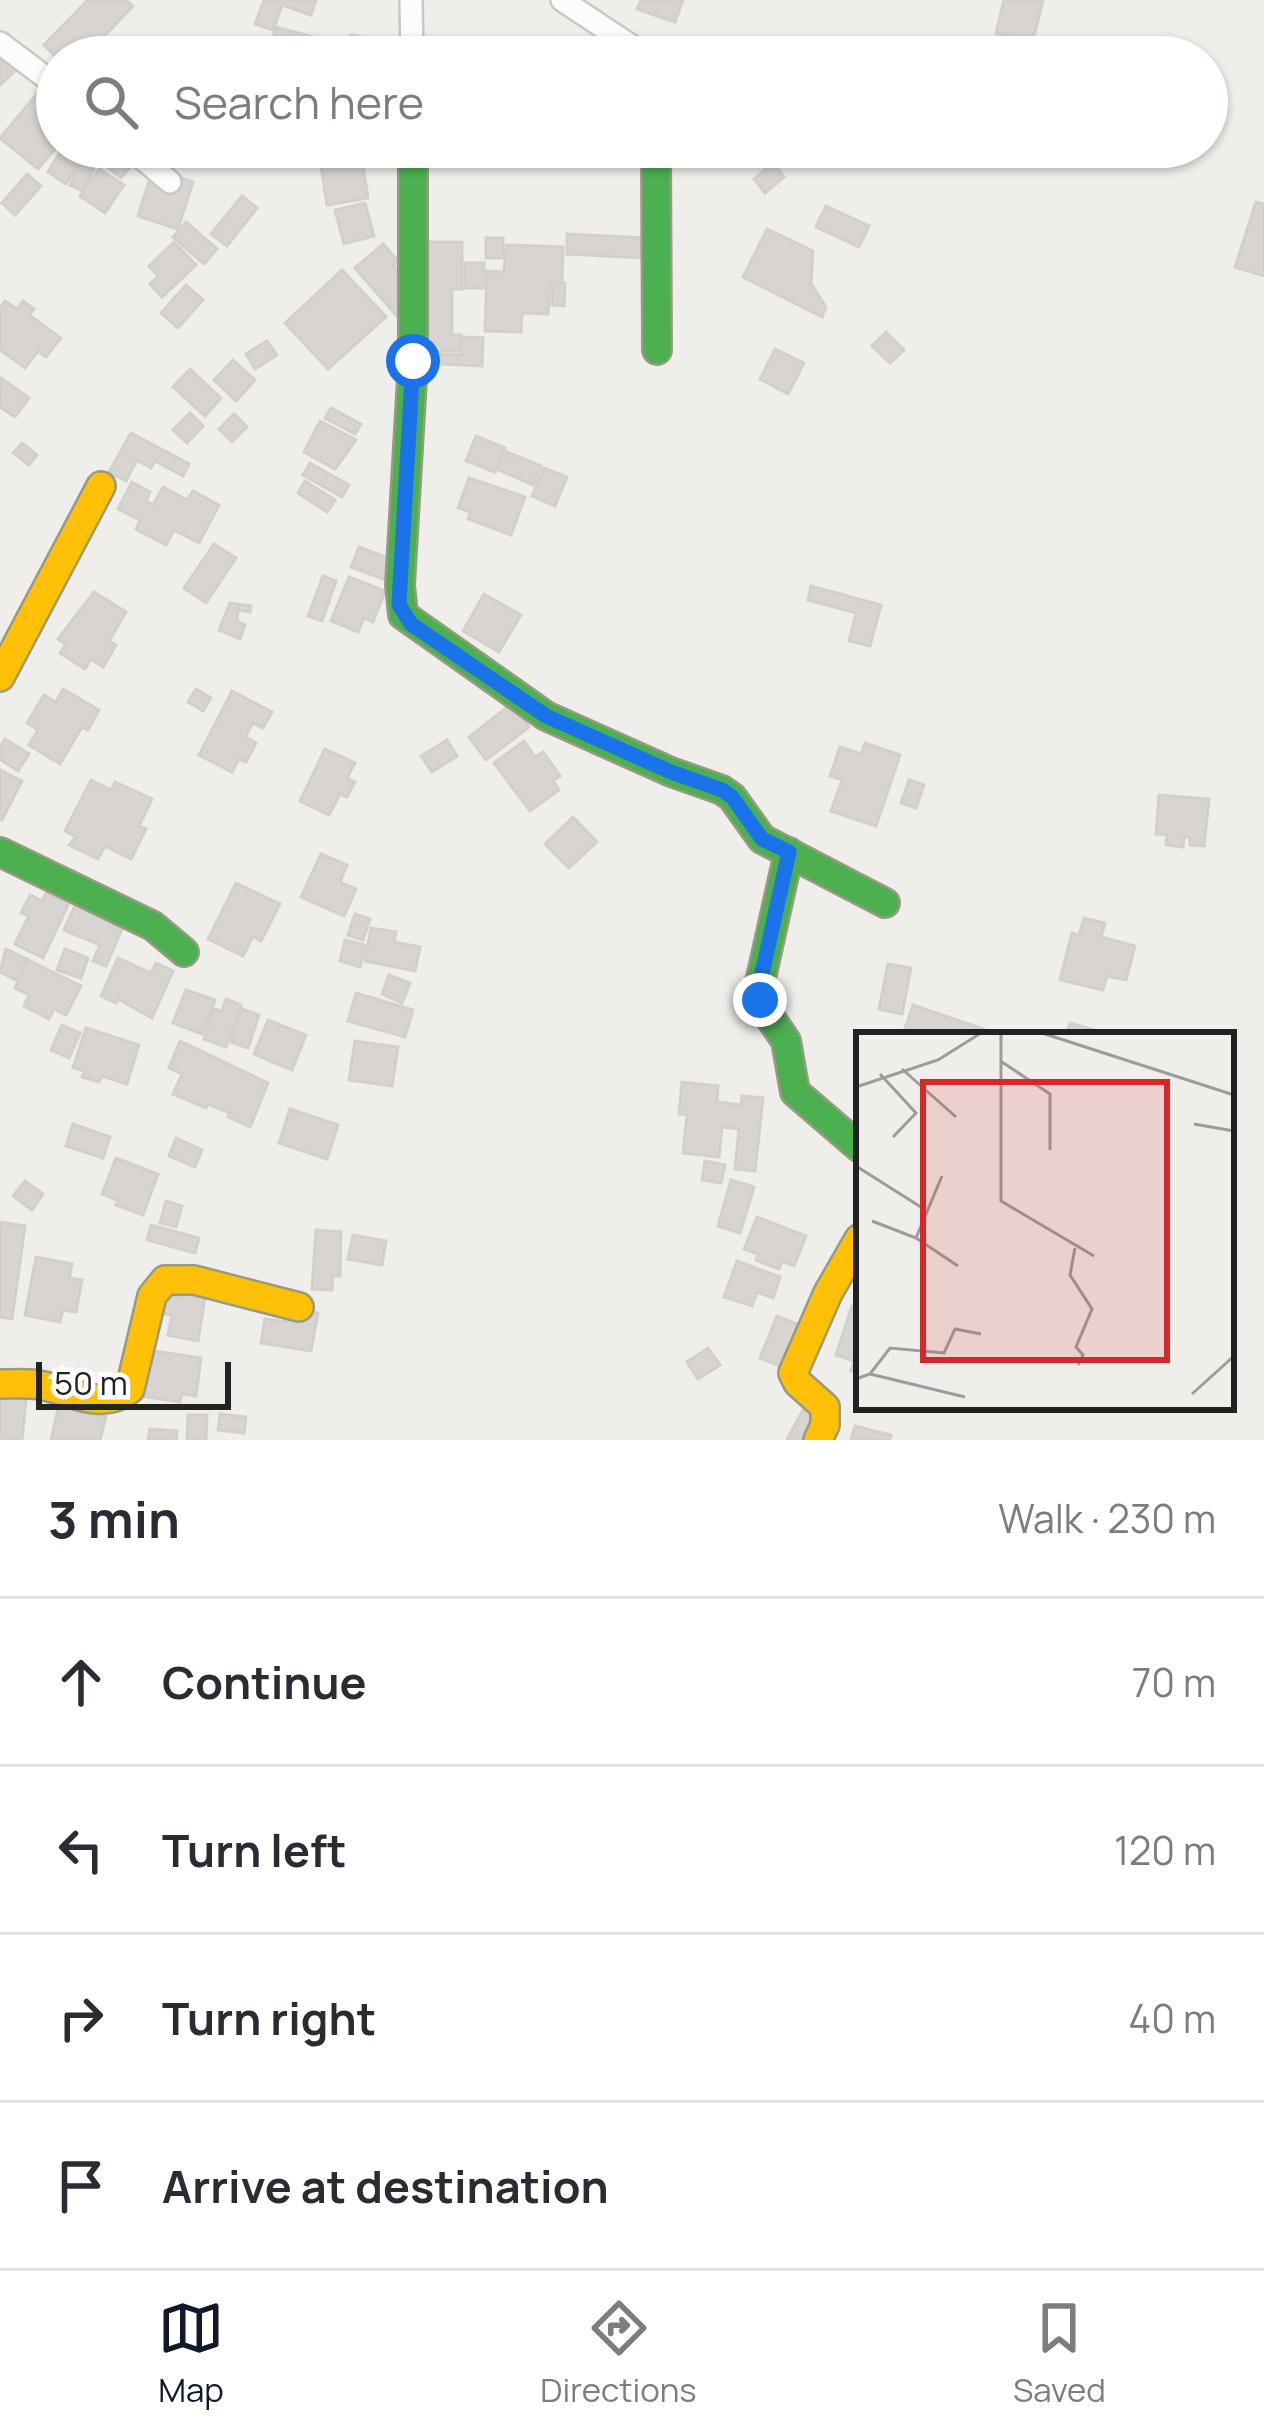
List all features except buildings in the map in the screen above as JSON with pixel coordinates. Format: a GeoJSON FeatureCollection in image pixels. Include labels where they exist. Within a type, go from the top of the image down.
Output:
{"type":"FeatureCollection","features":[{"type":"Feature","properties":{"kind":"street"},"geometry":{"type":"LineString","coordinates":[[411,0],[412,36]]}},
{"type":"Feature","properties":{"kind":"street"},"geometry":{"type":"LineString","coordinates":[[562,0],[616,36]]}},
{"type":"Feature","properties":{"kind":"street"},"geometry":{"type":"LineString","coordinates":[[0,44],[36,71]]}},
{"type":"Feature","properties":{"kind":"street"},"geometry":{"type":"LineString","coordinates":[[153,168],[170,182]]}},
{"type":"Feature","properties":{"kind":"street"},"geometry":{"type":"LineString","coordinates":[[413,168],[413,361],[400,585],[403,615],[546,716],[722,790],[762,839],[885,904]]}},
{"type":"Feature","properties":{"kind":"street"},"geometry":{"type":"LineString","coordinates":[[656,168],[658,350]]}},
{"type":"Feature","properties":{"kind":"street"},"geometry":{"type":"LineString","coordinates":[[3,663],[101,486]]}},
{"type":"Feature","properties":{"kind":"street"},"geometry":{"type":"LineString","coordinates":[[0,852],[153,926],[184,952]]}},
{"type":"Feature","properties":{"kind":"street"},"geometry":{"type":"LineString","coordinates":[[789,852],[760,1000],[766,1017],[786,1041],[795,1092],[856,1144]]}},
{"type":"Feature","properties":{"kind":"street"},"geometry":{"type":"LineString","coordinates":[[818,1440],[827,1425],[828,1411],[821,1400],[794,1381],[793,1373],[828,1293],[856,1244]]}},
{"type":"Feature","properties":{"kind":"street"},"geometry":{"type":"LineString","coordinates":[[0,1384],[39,1385],[109,1402],[122,1398],[130,1390],[152,1296],[165,1280],[194,1280],[299,1307]]}},
{"type":"Feature","properties":{"kind":"traffic: fast"},"geometry":{"type":"LineString","coordinates":[[413,168],[413,361],[400,585],[403,615],[546,716],[722,790],[762,839],[885,903]]}},
{"type":"Feature","properties":{"kind":"traffic: fast"},"geometry":{"type":"LineString","coordinates":[[656,168],[657,350]]}},
{"type":"Feature","properties":{"kind":"traffic: fast"},"geometry":{"type":"LineString","coordinates":[[0,852],[153,926],[184,952]]}},
{"type":"Feature","properties":{"kind":"traffic: fast"},"geometry":{"type":"LineString","coordinates":[[789,852],[759,987],[763,1007],[786,1041],[795,1092],[856,1144]]}},
{"type":"Feature","properties":{"kind":"traffic: slow"},"geometry":{"type":"LineString","coordinates":[[0,677],[101,486]]}},
{"type":"Feature","properties":{"kind":"traffic: slow"},"geometry":{"type":"LineString","coordinates":[[818,1440],[825,1425],[825,1407],[793,1373],[828,1293],[856,1244]]}},
{"type":"Feature","properties":{"kind":"traffic: slow"},"geometry":{"type":"LineString","coordinates":[[0,1384],[39,1385],[85,1398],[119,1396],[130,1389],[152,1296],[165,1280],[194,1280],[299,1307]]}},
{"type":"Feature","properties":{"kind":"route"},"geometry":{"type":"LineString","coordinates":[[413,361],[399,605],[403,615],[546,716],[722,790],[762,839],[789,852],[760,1000]]}}]}
